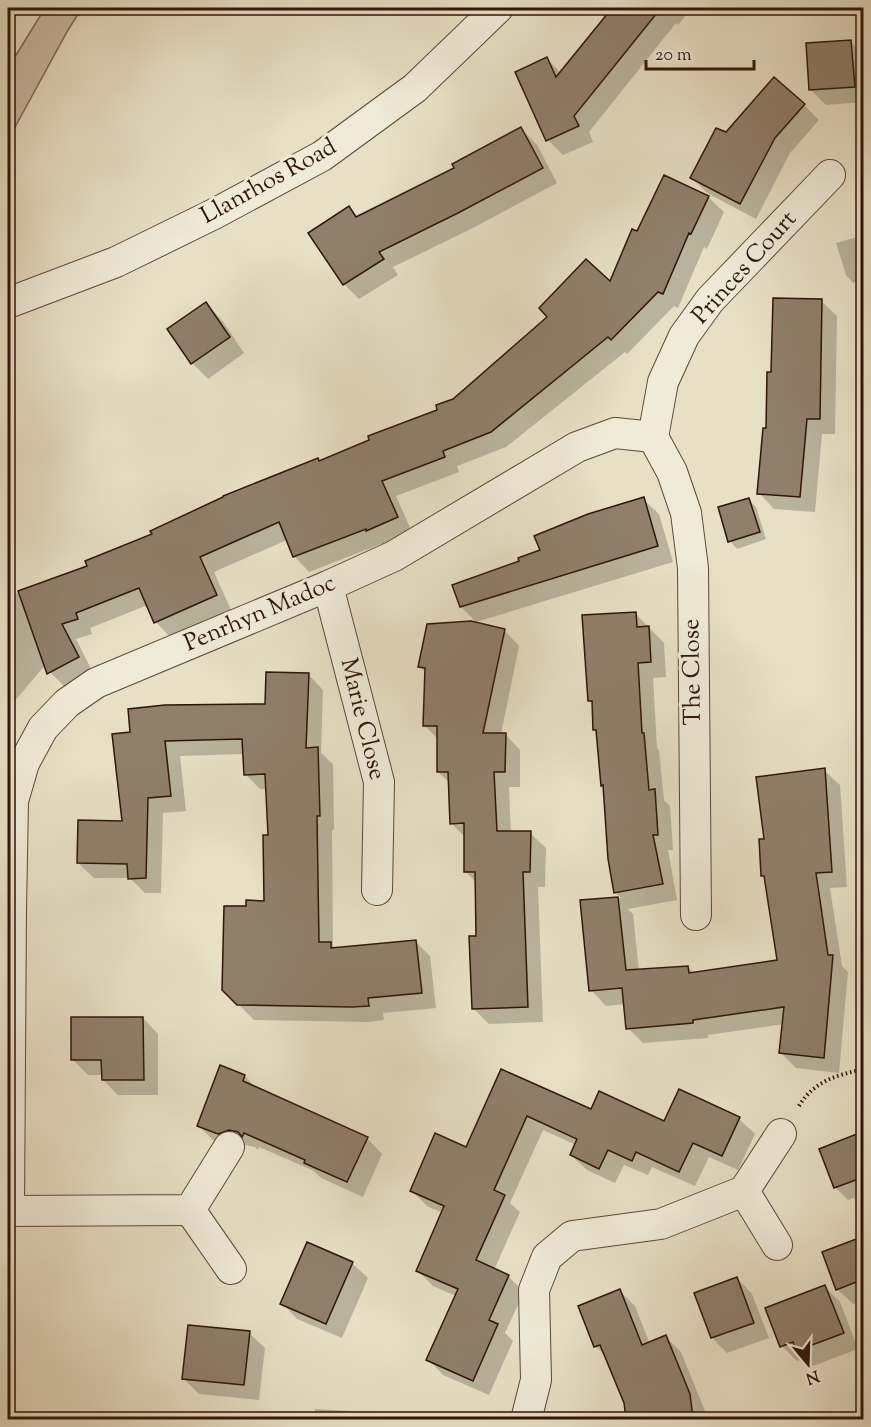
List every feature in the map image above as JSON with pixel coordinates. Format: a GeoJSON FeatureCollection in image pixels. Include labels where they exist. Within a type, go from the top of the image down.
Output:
{"type":"FeatureCollection","features":[{"type":"Feature","properties":{"kind":"street","name":"Llanrhos Road"},"geometry":{"type":"LineString","coordinates":[[8,303],[116,262],[214,214],[322,156],[415,88],[498,8]]}},
{"type":"Feature","properties":{"kind":"street","name":"Princes Court"},"geometry":{"type":"LineString","coordinates":[[653,437],[663,382],[684,336],[710,300],[830,175]]}},
{"type":"Feature","properties":{"kind":"street","name":"Penrhyn Madoc"},"geometry":{"type":"LineString","coordinates":[[8,1211],[9,911],[13,801],[24,763],[43,728],[67,703],[96,683],[328,586],[404,550],[577,447],[615,433],[653,437]]}},
{"type":"Feature","properties":{"kind":"street","name":"The Close"},"geometry":{"type":"LineString","coordinates":[[653,437],[672,472],[686,513],[693,568],[696,915]]}},
{"type":"Feature","properties":{"kind":"street","name":"Marie Close"},"geometry":{"type":"LineString","coordinates":[[328,586],[380,782],[377,890]]}},
{"type":"Feature","properties":{"kind":"street"},"geometry":{"type":"LineString","coordinates":[[526,1419],[536,1380],[534,1290],[547,1257],[572,1236],[661,1224],[744,1191],[781,1134]]}},
{"type":"Feature","properties":{"kind":"street"},"geometry":{"type":"LineString","coordinates":[[190,1210],[229,1147]]}},
{"type":"Feature","properties":{"kind":"street"},"geometry":{"type":"LineString","coordinates":[[744,1191],[777,1245]]}},
{"type":"Feature","properties":{"kind":"street"},"geometry":{"type":"LineString","coordinates":[[8,1211],[190,1210]]}},
{"type":"Feature","properties":{"kind":"street"},"geometry":{"type":"LineString","coordinates":[[190,1210],[231,1269]]}},
{"type":"Feature","properties":{"kind":"path"},"geometry":{"type":"LineString","coordinates":[[781,1134],[805,1096],[832,1076],[864,1069]]}},
{"type":"Feature","properties":{"kind":"shaded area"},"geometry":{"type":"Polygon","coordinates":[[[45,8],[82,8],[8,140],[8,68],[45,8]]]}},
{"type":"Feature","properties":{"kind":"building"},"geometry":{"type":"Polygon","coordinates":[[[612,8],[661,8],[574,116],[579,126],[546,141],[515,72],[547,57],[556,77],[612,8]]]}},
{"type":"Feature","properties":{"kind":"building"},"geometry":{"type":"Polygon","coordinates":[[[851,40],[855,87],[809,90],[806,43],[851,40]]]}},
{"type":"Feature","properties":{"kind":"building"},"geometry":{"type":"Polygon","coordinates":[[[774,77],[805,104],[775,138],[740,204],[690,178],[716,128],[726,132],[774,77]]]}},
{"type":"Feature","properties":{"kind":"building"},"geometry":{"type":"Polygon","coordinates":[[[521,127],[543,168],[379,252],[384,259],[343,285],[308,233],[349,206],[356,217],[454,168],[452,164],[521,127]]]}},
{"type":"Feature","properties":{"kind":"building"},"geometry":{"type":"Polygon","coordinates":[[[664,175],[709,196],[691,234],[689,233],[663,294],[658,292],[611,340],[608,337],[491,432],[443,451],[445,457],[382,481],[398,517],[293,557],[279,522],[200,557],[217,595],[154,623],[139,588],[76,613],[78,619],[62,624],[79,657],[47,674],[18,591],[87,566],[85,561],[152,534],[150,531],[223,496],[318,458],[319,461],[369,440],[368,436],[437,410],[436,405],[453,399],[547,317],[539,308],[586,259],[610,281],[632,229],[637,231],[664,175]]]}},
{"type":"Feature","properties":{"kind":"building"},"geometry":{"type":"Polygon","coordinates":[[[773,298],[822,299],[820,419],[807,419],[800,497],[757,494],[763,428],[766,428],[767,372],[771,372],[773,298]]]}},
{"type":"Feature","properties":{"kind":"building"},"geometry":{"type":"Polygon","coordinates":[[[206,302],[230,337],[191,364],[167,329],[206,302]]]}},
{"type":"Feature","properties":{"kind":"building"},"geometry":{"type":"Polygon","coordinates":[[[644,497],[658,546],[460,607],[452,585],[519,561],[518,558],[540,550],[534,536],[588,514],[644,497]]]}},
{"type":"Feature","properties":{"kind":"building"},"geometry":{"type":"Polygon","coordinates":[[[749,498],[760,532],[728,542],[718,507],[749,498]]]}},
{"type":"Feature","properties":{"kind":"building"},"geometry":{"type":"Polygon","coordinates":[[[636,612],[637,627],[649,626],[651,662],[638,663],[642,733],[644,733],[649,790],[655,789],[658,835],[653,835],[663,884],[614,893],[608,859],[603,785],[601,786],[596,730],[593,730],[592,701],[588,701],[582,615],[636,612]]]}},
{"type":"Feature","properties":{"kind":"building"},"geometry":{"type":"Polygon","coordinates":[[[471,621],[505,629],[483,733],[506,733],[505,772],[494,772],[497,831],[531,831],[530,872],[523,872],[528,1007],[472,1009],[469,936],[476,936],[475,872],[464,872],[464,823],[450,824],[448,772],[437,772],[437,726],[423,726],[425,668],[418,667],[427,624],[471,621]]]}},
{"type":"Feature","properties":{"kind":"building"},"geometry":{"type":"Polygon","coordinates":[[[266,672],[309,673],[306,748],[318,747],[319,942],[331,942],[331,948],[416,940],[422,993],[368,998],[369,1006],[352,1007],[237,1005],[222,990],[224,906],[246,906],[246,900],[264,901],[263,835],[268,835],[265,774],[244,775],[242,739],[165,741],[171,796],[148,798],[146,878],[128,879],[127,864],[77,863],[78,820],[122,821],[112,734],[130,732],[128,709],[165,705],[265,704],[266,672]]]}},
{"type":"Feature","properties":{"kind":"building"},"geometry":{"type":"Polygon","coordinates":[[[825,768],[832,872],[816,873],[828,955],[833,955],[824,1058],[779,1053],[784,1007],[693,1020],[693,1023],[626,1029],[622,988],[589,991],[580,900],[618,897],[626,970],[688,966],[689,973],[777,960],[764,876],[761,876],[759,839],[764,839],[756,777],[825,768]]]}},
{"type":"Feature","properties":{"kind":"building"},"geometry":{"type":"Polygon","coordinates":[[[71,1017],[143,1017],[144,1080],[102,1080],[101,1060],[71,1060],[71,1017]]]}},
{"type":"Feature","properties":{"kind":"building"},"geometry":{"type":"Polygon","coordinates":[[[220,1065],[245,1075],[243,1081],[368,1137],[347,1182],[304,1163],[305,1160],[244,1133],[242,1137],[238,1132],[229,1130],[218,1134],[197,1126],[220,1065]]]}},
{"type":"Feature","properties":{"kind":"building"},"geometry":{"type":"Polygon","coordinates":[[[501,1069],[591,1109],[599,1091],[664,1121],[679,1089],[740,1117],[722,1156],[693,1143],[679,1172],[636,1152],[632,1161],[608,1150],[599,1169],[570,1155],[577,1139],[527,1116],[494,1190],[505,1195],[476,1260],[509,1275],[489,1320],[498,1324],[473,1381],[426,1360],[458,1289],[416,1271],[444,1206],[410,1191],[435,1133],[466,1147],[501,1069]]]}},
{"type":"Feature","properties":{"kind":"building"},"geometry":{"type":"Polygon","coordinates":[[[864,1131],[864,1177],[834,1188],[819,1149],[864,1131]]]}},
{"type":"Feature","properties":{"kind":"building"},"geometry":{"type":"Polygon","coordinates":[[[864,1236],[864,1279],[836,1290],[822,1252],[864,1236]]]}},
{"type":"Feature","properties":{"kind":"building"},"geometry":{"type":"Polygon","coordinates":[[[307,1242],[353,1262],[326,1324],[280,1304],[307,1242]]]}},
{"type":"Feature","properties":{"kind":"building"},"geometry":{"type":"Polygon","coordinates":[[[737,1277],[754,1323],[711,1338],[694,1293],[737,1277]]]}},
{"type":"Feature","properties":{"kind":"building"},"geometry":{"type":"Polygon","coordinates":[[[825,1285],[844,1333],[796,1351],[793,1342],[780,1347],[765,1308],[825,1285]]]}},
{"type":"Feature","properties":{"kind":"building"},"geometry":{"type":"Polygon","coordinates":[[[620,1289],[642,1345],[666,1335],[690,1394],[693,1419],[626,1419],[624,1403],[600,1345],[594,1347],[578,1306],[620,1289]]]}},
{"type":"Feature","properties":{"kind":"building"},"geometry":{"type":"Polygon","coordinates":[[[188,1325],[250,1331],[244,1385],[182,1379],[188,1325]]]}}]}
